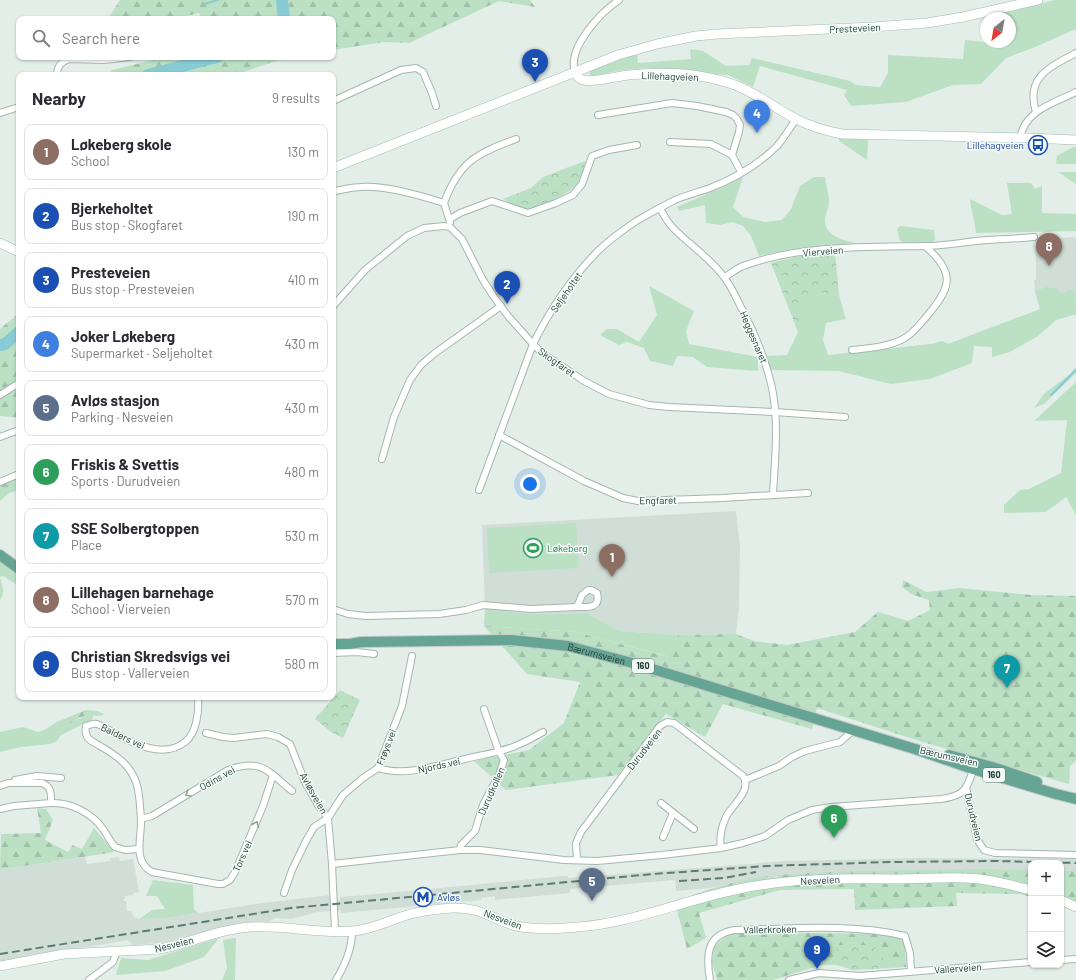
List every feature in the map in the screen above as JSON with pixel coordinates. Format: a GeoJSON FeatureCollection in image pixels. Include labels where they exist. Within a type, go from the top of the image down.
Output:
{"type":"FeatureCollection","features":[{"type":"Feature","properties":{"kind":"main road"},"geometry":{"type":"LineString","coordinates":[[0,555],[16,567]]}},
{"type":"Feature","properties":{"kind":"main road","name":"Bærumsveien"},"geometry":{"type":"LineString","coordinates":[[336,638],[361,642]]}},
{"type":"Feature","properties":{"kind":"main road","name":"Bærumsveien"},"geometry":{"type":"LineString","coordinates":[[336,644],[361,642],[511,640],[568,646],[636,664],[915,749],[939,752],[974,765],[1031,780],[1075,798]]}},
{"type":"Feature","properties":{"kind":"street"},"geometry":{"type":"LineString","coordinates":[[575,72],[573,66],[580,42],[589,29],[619,0]]}},
{"type":"Feature","properties":{"kind":"street","name":"Presteveien"},"geometry":{"type":"LineString","coordinates":[[336,167],[575,72],[625,53],[657,44],[687,37],[717,34],[927,23],[963,18],[1038,0]]}},
{"type":"Feature","properties":{"kind":"street"},"geometry":{"type":"LineString","coordinates":[[1036,112],[1033,103],[1033,94],[1038,78],[1045,71],[1076,54]]}},
{"type":"Feature","properties":{"kind":"street"},"geometry":{"type":"LineString","coordinates":[[57,72],[58,66],[66,60]]}},
{"type":"Feature","properties":{"kind":"street"},"geometry":{"type":"LineString","coordinates":[[336,100],[401,70],[416,68],[422,72],[432,93],[436,106]]}},
{"type":"Feature","properties":{"kind":"street","name":"Lillehagveien"},"geometry":{"type":"LineString","coordinates":[[575,72],[580,79],[587,81],[629,75],[658,74],[683,74],[704,77],[737,86],[796,119],[825,130],[842,134],[1076,140]]}},
{"type":"Feature","properties":{"kind":"street"},"geometry":{"type":"LineString","coordinates":[[1025,138],[1022,129],[1030,116],[1076,92]]}},
{"type":"Feature","properties":{"kind":"street"},"geometry":{"type":"LineString","coordinates":[[598,115],[672,103],[726,112],[733,115],[740,125],[732,155]]}},
{"type":"Feature","properties":{"kind":"street"},"geometry":{"type":"LineString","coordinates":[[0,113],[16,108]]}},
{"type":"Feature","properties":{"kind":"street","name":"Seljeholtet"},"geometry":{"type":"LineString","coordinates":[[479,490],[533,344],[562,296],[596,253],[611,239],[628,227],[660,208],[676,200],[711,188],[741,172],[776,147],[796,119]]}},
{"type":"Feature","properties":{"kind":"street"},"geometry":{"type":"LineString","coordinates":[[336,303],[365,270],[407,236],[424,228],[436,226],[450,227],[450,219],[444,203],[451,186],[468,162],[489,149],[516,139]]}},
{"type":"Feature","properties":{"kind":"street"},"geometry":{"type":"LineString","coordinates":[[670,142],[711,144],[732,155],[741,172]]}},
{"type":"Feature","properties":{"kind":"street"},"geometry":{"type":"LineString","coordinates":[[450,219],[492,201],[528,213],[534,212],[573,195],[582,184],[592,156],[609,150],[637,145]]}},
{"type":"Feature","properties":{"kind":"street"},"geometry":{"type":"LineString","coordinates":[[336,191],[373,187],[406,193],[444,203]]}},
{"type":"Feature","properties":{"kind":"street","name":"Heggesnaret"},"geometry":{"type":"LineString","coordinates":[[660,208],[673,228],[711,262],[725,277],[750,325],[762,353],[772,389],[775,412],[773,494]]}},
{"type":"Feature","properties":{"kind":"street","name":"Skogfaret"},"geometry":{"type":"LineString","coordinates":[[450,227],[459,235],[466,245],[483,280],[501,306],[533,344],[542,353],[584,381],[609,394],[649,405],[669,408],[775,412],[845,418]]}},
{"type":"Feature","properties":{"kind":"street","name":"Vierveien"},"geometry":{"type":"LineString","coordinates":[[725,277],[745,265],[787,254],[839,249],[926,246],[1034,237]]}},
{"type":"Feature","properties":{"kind":"street"},"geometry":{"type":"LineString","coordinates":[[0,242],[16,250]]}},
{"type":"Feature","properties":{"kind":"street"},"geometry":{"type":"LineString","coordinates":[[852,350],[884,345],[904,339],[915,330],[938,303],[944,292],[947,277],[939,259],[926,246]]}},
{"type":"Feature","properties":{"kind":"street"},"geometry":{"type":"LineString","coordinates":[[382,459],[394,417],[410,380],[421,365],[435,353],[501,306]]}},
{"type":"Feature","properties":{"kind":"street"},"geometry":{"type":"LineString","coordinates":[[0,395],[16,386]]}},
{"type":"Feature","properties":{"kind":"street"},"geometry":{"type":"LineString","coordinates":[[0,437],[16,431]]}},
{"type":"Feature","properties":{"kind":"street","name":"Engfaret"},"geometry":{"type":"LineString","coordinates":[[499,435],[584,482],[623,498],[638,501],[808,493]]}},
{"type":"Feature","properties":{"kind":"street"},"geometry":{"type":"LineString","coordinates":[[0,482],[16,475]]}},
{"type":"Feature","properties":{"kind":"street"},"geometry":{"type":"LineString","coordinates":[[336,610],[348,614],[366,616],[439,614],[466,610],[483,605],[531,609],[577,607]]}},
{"type":"Feature","properties":{"kind":"street"},"geometry":{"type":"LineString","coordinates":[[336,653],[357,652],[374,654]]}},
{"type":"Feature","properties":{"kind":"street","name":"Frøys vei"},"geometry":{"type":"LineString","coordinates":[[328,818],[343,795],[363,778],[378,768],[402,706],[412,656]]}},
{"type":"Feature","properties":{"kind":"street","name":"Balders vei"},"geometry":{"type":"LineString","coordinates":[[139,849],[141,819],[136,782],[125,763],[88,739],[85,733],[86,726],[98,724],[124,738],[149,748],[170,750],[180,746],[189,739],[197,722],[198,700]]}},
{"type":"Feature","properties":{"kind":"street"},"geometry":{"type":"LineString","coordinates":[[484,709],[499,752]]}},
{"type":"Feature","properties":{"kind":"street","name":"Durudveien"},"geometry":{"type":"LineString","coordinates":[[577,860],[576,843],[581,832],[660,726],[667,722],[674,723],[743,776],[745,780]]}},
{"type":"Feature","properties":{"kind":"street","name":"Njords vei"},"geometry":{"type":"LineString","coordinates":[[378,768],[404,771],[440,765],[499,752],[526,742],[543,732]]}},
{"type":"Feature","properties":{"kind":"street","name":"Avløsveien"},"geometry":{"type":"LineString","coordinates":[[206,733],[223,737],[267,734],[278,737],[290,744],[305,782],[318,805],[328,818],[335,931]]}},
{"type":"Feature","properties":{"kind":"street"},"geometry":{"type":"LineString","coordinates":[[721,848],[719,839],[726,816],[743,791],[746,785],[745,780],[779,766],[792,757],[805,751],[840,742],[849,734]]}},
{"type":"Feature","properties":{"kind":"street","name":"Durudkollen"},"geometry":{"type":"LineString","coordinates":[[460,850],[462,845],[475,831],[481,809],[503,763],[504,760],[499,752]]}},
{"type":"Feature","properties":{"kind":"street","name":"Durudveien"},"geometry":{"type":"LineString","coordinates":[[332,864],[460,850],[484,850],[551,859],[597,860],[721,848],[765,836],[788,820],[812,810],[831,807],[951,798],[958,796],[966,787],[974,765]]}},
{"type":"Feature","properties":{"kind":"street","name":"Odins vei"},"geometry":{"type":"LineString","coordinates":[[141,819],[152,816],[228,770],[240,766],[257,766],[264,768],[292,791]]}},
{"type":"Feature","properties":{"kind":"street","name":"Tors vei"},"geometry":{"type":"LineString","coordinates":[[139,849],[143,865],[146,869],[152,872],[218,884],[226,883],[235,872],[244,854],[263,806],[273,775]]}},
{"type":"Feature","properties":{"kind":"street"},"geometry":{"type":"LineString","coordinates":[[14,783],[16,780],[37,776],[61,778]]}},
{"type":"Feature","properties":{"kind":"street"},"geometry":{"type":"LineString","coordinates":[[0,786],[14,783],[37,783],[47,785],[50,789],[51,803]]}},
{"type":"Feature","properties":{"kind":"street","name":"Durudveien"},"geometry":{"type":"LineString","coordinates":[[966,787],[977,839],[984,850],[995,853],[1076,855]]}},
{"type":"Feature","properties":{"kind":"street"},"geometry":{"type":"LineString","coordinates":[[0,809],[14,806],[51,803],[65,804],[98,821],[115,847],[125,850],[139,849]]}},
{"type":"Feature","properties":{"kind":"street"},"geometry":{"type":"LineString","coordinates":[[661,803],[694,829]]}},
{"type":"Feature","properties":{"kind":"street"},"geometry":{"type":"LineString","coordinates":[[663,836],[673,813]]}},
{"type":"Feature","properties":{"kind":"street"},"geometry":{"type":"LineString","coordinates":[[284,893],[292,870],[314,827],[328,818]]}},
{"type":"Feature","properties":{"kind":"street","name":"Nesveien"},"geometry":{"type":"LineString","coordinates":[[0,966],[64,954],[166,948],[217,933],[243,928],[264,927],[352,932],[367,929],[418,912],[453,908],[477,910],[513,925],[528,928],[588,926],[630,918],[736,889],[799,881],[833,879],[966,878],[988,880],[1028,889]]}},
{"type":"Feature","properties":{"kind":"street"},"geometry":{"type":"LineString","coordinates":[[1064,901],[1076,907]]}},
{"type":"Feature","properties":{"kind":"street","name":"Vallerkroken"},"geometry":{"type":"LineString","coordinates":[[710,980],[707,960],[709,949],[718,936],[725,932],[734,930],[836,929],[881,931],[905,936],[909,944],[911,971]]}},
{"type":"Feature","properties":{"kind":"street"},"geometry":{"type":"LineString","coordinates":[[336,980],[350,952],[352,932]]}},
{"type":"Feature","properties":{"kind":"street"},"geometry":{"type":"LineString","coordinates":[[89,980],[113,962],[117,951]]}},
{"type":"Feature","properties":{"kind":"street"},"geometry":{"type":"LineString","coordinates":[[1064,960],[1076,959]]}},
{"type":"Feature","properties":{"kind":"street","name":"Vallerveien"},"geometry":{"type":"LineString","coordinates":[[789,980],[819,973],[846,978],[911,971],[1028,962]]}},
{"type":"Feature","properties":{"kind":"shaded area"},"geometry":{"type":"Polygon","coordinates":[[[1076,238],[1076,314],[1056,320],[1045,329],[1035,291],[1035,246],[1046,246],[1046,239],[1076,238]]]}},
{"type":"Feature","properties":{"kind":"shaded area"},"geometry":{"type":"Polygon","coordinates":[[[736,511],[740,547],[739,607],[736,634],[678,635],[619,631],[587,613],[531,614],[485,609],[482,525],[736,511]]]}},
{"type":"Feature","properties":{"kind":"shaded area"},"geometry":{"type":"Polygon","coordinates":[[[85,857],[87,864],[110,861],[110,858],[119,857],[120,861],[133,859],[139,892],[133,893],[133,895],[125,896],[125,899],[123,899],[126,901],[127,911],[131,911],[134,917],[139,919],[166,918],[262,903],[331,895],[331,901],[340,900],[340,897],[564,876],[568,876],[568,878],[785,861],[918,858],[1076,859],[1076,871],[1064,870],[1064,860],[1028,860],[1028,870],[845,871],[778,875],[778,878],[768,878],[767,876],[710,888],[676,891],[675,880],[570,889],[570,893],[495,900],[495,896],[481,898],[481,900],[341,913],[341,910],[318,912],[291,919],[275,918],[267,923],[170,942],[133,945],[127,940],[0,963],[0,869],[85,857]]]}},
{"type":"Feature","properties":{"kind":"green space"},"geometry":{"type":"Polygon","coordinates":[[[120,0],[530,0],[535,7],[499,1],[409,43],[384,42],[336,50],[336,16],[200,16],[199,13],[186,16],[110,16],[120,0]]]}},
{"type":"Feature","properties":{"kind":"green space"},"geometry":{"type":"Polygon","coordinates":[[[1055,0],[1076,0],[1076,29],[1006,58],[981,84],[953,85],[906,102],[851,106],[844,95],[847,90],[760,66],[753,87],[728,75],[648,68],[623,70],[592,76],[589,74],[590,70],[637,53],[638,63],[691,59],[690,49],[703,51],[726,66],[749,65],[752,58],[850,81],[856,85],[880,87],[888,73],[888,55],[963,59],[965,40],[980,42],[980,48],[1016,48],[1016,12],[1008,12],[1055,0]]]}},
{"type":"Feature","properties":{"kind":"green space"},"geometry":{"type":"Polygon","coordinates":[[[153,60],[279,60],[243,72],[111,72],[112,70],[153,60]]]}},
{"type":"Feature","properties":{"kind":"green space"},"geometry":{"type":"Polygon","coordinates":[[[840,137],[868,140],[867,160],[839,141],[840,137]]]}},
{"type":"Feature","properties":{"kind":"green space"},"geometry":{"type":"Polygon","coordinates":[[[1073,147],[1076,147],[1076,164],[1056,164],[1057,156],[1073,147]]]}},
{"type":"Feature","properties":{"kind":"green space"},"geometry":{"type":"Polygon","coordinates":[[[585,161],[580,182],[569,192],[548,203],[534,208],[525,209],[515,206],[503,199],[531,188],[543,177],[585,161]]]}},
{"type":"Feature","properties":{"kind":"green space"},"geometry":{"type":"Polygon","coordinates":[[[1058,172],[1076,172],[1076,184],[1058,172]]]}},
{"type":"Feature","properties":{"kind":"green space"},"geometry":{"type":"Polygon","coordinates":[[[743,177],[733,207],[743,217],[765,222],[782,220],[791,209],[800,186],[814,177],[825,177],[829,196],[829,206],[825,218],[827,229],[834,236],[856,243],[807,247],[759,256],[751,236],[743,226],[733,222],[720,225],[706,223],[705,205],[679,211],[677,207],[743,177]]]}},
{"type":"Feature","properties":{"kind":"green space"},"geometry":{"type":"Polygon","coordinates":[[[1007,183],[1031,183],[1035,189],[1042,186],[1042,213],[1076,214],[1076,231],[976,233],[970,199],[1002,215],[1012,214],[1007,183]]]}},
{"type":"Feature","properties":{"kind":"green space"},"geometry":{"type":"Polygon","coordinates":[[[900,226],[934,230],[935,239],[933,242],[900,241],[897,229],[900,226]]]}},
{"type":"Feature","properties":{"kind":"green space"},"geometry":{"type":"Polygon","coordinates":[[[835,252],[839,295],[820,293],[810,302],[803,310],[799,319],[798,332],[771,263],[799,256],[835,252]]]}},
{"type":"Feature","properties":{"kind":"green space"},"geometry":{"type":"Polygon","coordinates":[[[649,286],[694,311],[686,331],[689,344],[758,357],[758,371],[707,367],[693,357],[677,356],[673,366],[650,361],[644,348],[627,342],[619,345],[600,335],[607,329],[617,329],[639,342],[657,315],[649,286]]]}},
{"type":"Feature","properties":{"kind":"green space"},"geometry":{"type":"Polygon","coordinates":[[[1047,287],[1058,289],[1058,292],[1064,293],[1069,290],[1075,291],[1076,314],[1056,320],[1038,336],[1010,352],[992,357],[992,347],[974,346],[972,363],[930,379],[891,384],[839,371],[771,370],[767,356],[787,355],[798,332],[798,319],[805,305],[820,293],[839,295],[846,319],[826,323],[823,340],[828,355],[931,344],[942,341],[948,344],[1040,309],[1035,291],[1047,287]]]}},
{"type":"Feature","properties":{"kind":"green space"},"geometry":{"type":"Polygon","coordinates":[[[16,316],[16,418],[0,416],[0,329],[16,316]]]}},
{"type":"Feature","properties":{"kind":"green space"},"geometry":{"type":"Polygon","coordinates":[[[1076,367],[1076,373],[1044,404],[1034,408],[1044,394],[1070,374],[1076,367]]]}},
{"type":"Feature","properties":{"kind":"green space"},"geometry":{"type":"Polygon","coordinates":[[[1076,382],[1076,515],[1066,497],[1046,512],[1004,513],[1004,505],[1020,490],[1029,489],[1061,473],[1067,420],[1034,421],[1076,382]]]}},
{"type":"Feature","properties":{"kind":"green space"},"geometry":{"type":"Polygon","coordinates":[[[16,478],[16,491],[9,493],[0,501],[0,482],[16,478]]]}},
{"type":"Feature","properties":{"kind":"green space","name":"Løkeberg"},"geometry":{"type":"Polygon","coordinates":[[[576,523],[579,568],[489,573],[487,528],[576,523]]]}},
{"type":"Feature","properties":{"kind":"green space"},"geometry":{"type":"Polygon","coordinates":[[[0,560],[16,573],[16,584],[3,576],[0,577],[0,560]]]}},
{"type":"Feature","properties":{"kind":"green space"},"geometry":{"type":"Polygon","coordinates":[[[0,577],[3,595],[0,600],[0,577]]]}},
{"type":"Feature","properties":{"kind":"green space"},"geometry":{"type":"Polygon","coordinates":[[[903,580],[926,592],[959,588],[1032,595],[1076,596],[1076,761],[1070,766],[1069,784],[916,740],[817,708],[812,729],[723,704],[705,737],[666,714],[618,775],[506,790],[474,761],[529,750],[564,723],[580,682],[527,674],[484,626],[576,632],[669,657],[678,635],[736,634],[754,641],[787,645],[855,632],[878,612],[908,621],[930,610],[929,600],[911,594],[902,587],[903,580]]]}},
{"type":"Feature","properties":{"kind":"green space"},"geometry":{"type":"Polygon","coordinates":[[[485,609],[531,614],[587,613],[619,631],[678,635],[670,657],[576,632],[484,626],[485,609]]]}},
{"type":"Feature","properties":{"kind":"green space"},"geometry":{"type":"Polygon","coordinates":[[[340,690],[360,700],[343,738],[331,732],[315,719],[331,700],[336,700],[336,695],[340,690]]]}},
{"type":"Feature","properties":{"kind":"green space"},"geometry":{"type":"Polygon","coordinates":[[[86,710],[98,711],[103,714],[99,716],[89,715],[78,718],[61,728],[58,726],[57,722],[86,710]]]}},
{"type":"Feature","properties":{"kind":"green space"},"geometry":{"type":"Polygon","coordinates":[[[88,715],[93,715],[92,720],[60,736],[57,741],[50,744],[21,747],[0,752],[0,732],[23,727],[38,732],[57,722],[58,726],[63,727],[88,715]]]}},
{"type":"Feature","properties":{"kind":"green space"},"geometry":{"type":"Polygon","coordinates":[[[37,808],[46,809],[53,820],[45,840],[68,852],[73,845],[82,849],[94,828],[114,852],[0,869],[1,834],[41,833],[37,808]]]}},
{"type":"Feature","properties":{"kind":"green space"},"geometry":{"type":"Polygon","coordinates":[[[978,869],[1028,870],[1028,896],[1020,894],[956,893],[957,906],[855,910],[854,889],[780,890],[699,913],[706,938],[687,949],[675,902],[698,893],[744,880],[768,876],[768,878],[777,878],[778,875],[845,871],[978,869]]]}},
{"type":"Feature","properties":{"kind":"green space"},"geometry":{"type":"Polygon","coordinates":[[[1064,870],[1076,871],[1076,910],[1064,906],[1064,870]]]}},
{"type":"Feature","properties":{"kind":"green space"},"geometry":{"type":"Polygon","coordinates":[[[153,880],[193,885],[194,909],[198,913],[166,918],[139,919],[152,910],[165,909],[157,896],[146,896],[153,880]]]}},
{"type":"Feature","properties":{"kind":"green space"},"geometry":{"type":"Polygon","coordinates":[[[749,932],[884,934],[902,939],[905,948],[906,967],[890,968],[874,945],[837,945],[837,965],[821,965],[773,980],[717,980],[712,962],[714,947],[728,934],[749,932]]]}},
{"type":"Feature","properties":{"kind":"green space"},"geometry":{"type":"Polygon","coordinates":[[[219,938],[204,957],[165,971],[116,975],[121,958],[148,960],[219,938]]]}},
{"type":"Feature","properties":{"kind":"green space"},"geometry":{"type":"Polygon","coordinates":[[[236,938],[235,980],[222,980],[227,968],[223,940],[236,938]]]}},
{"type":"Feature","properties":{"kind":"green space"},"geometry":{"type":"Polygon","coordinates":[[[837,945],[874,945],[890,968],[853,970],[837,965],[837,945]]]}},
{"type":"Feature","properties":{"kind":"waterway"},"geometry":{"type":"LineString","coordinates":[[204,4],[218,0]]}},
{"type":"Feature","properties":{"kind":"waterway"},"geometry":{"type":"LineString","coordinates":[[282,0],[284,16]]}},
{"type":"Feature","properties":{"kind":"waterway"},"geometry":{"type":"LineString","coordinates":[[160,72],[206,60]]}},
{"type":"Feature","properties":{"kind":"waterway"},"geometry":{"type":"LineString","coordinates":[[0,345],[5,344],[16,335]]}},
{"type":"Feature","properties":{"kind":"waterway"},"geometry":{"type":"LineString","coordinates":[[1051,395],[1076,370]]}},
{"type":"Feature","properties":{"kind":"railway"},"geometry":{"type":"LineString","coordinates":[[0,954],[291,908],[653,874],[767,866],[889,862],[997,861],[1076,863]]}},
{"type":"Feature","properties":{"kind":"railway"},"geometry":{"type":"LineString","coordinates":[[679,881],[724,878],[756,872]]}},
{"type":"Feature","properties":{"kind":"place","name":"Presteveien"},"geometry":{"type":"Point","coordinates":[535,82]}},
{"type":"Feature","properties":{"kind":"place","name":"Joker Løkeberg"},"geometry":{"type":"Point","coordinates":[757,133]}},
{"type":"Feature","properties":{"kind":"place","name":"Lillehagveien"},"geometry":{"type":"Point","coordinates":[1038,145]}},
{"type":"Feature","properties":{"kind":"place","name":"Lillehagen barnehage"},"geometry":{"type":"Point","coordinates":[1049,266]}},
{"type":"Feature","properties":{"kind":"place","name":"Bjerkeholtet"},"geometry":{"type":"Point","coordinates":[507,304]}},
{"type":"Feature","properties":{"kind":"place","name":"Løkeberg"},"geometry":{"type":"Point","coordinates":[533,548]}},
{"type":"Feature","properties":{"kind":"place","name":"Løkeberg skole"},"geometry":{"type":"Point","coordinates":[612,577]}},
{"type":"Feature","properties":{"kind":"place","name":"SSE Solbergtoppen"},"geometry":{"type":"Point","coordinates":[1007,688]}},
{"type":"Feature","properties":{"kind":"place","name":"Friskis & Svettis"},"geometry":{"type":"Point","coordinates":[834,838]}},
{"type":"Feature","properties":{"kind":"place","name":"Avløs"},"geometry":{"type":"Point","coordinates":[423,897]}},
{"type":"Feature","properties":{"kind":"place","name":"Avløs stasjon"},"geometry":{"type":"Point","coordinates":[592,901]}},
{"type":"Feature","properties":{"kind":"place","name":"Christian Skredsvigs vei"},"geometry":{"type":"Point","coordinates":[817,969]}}]}
